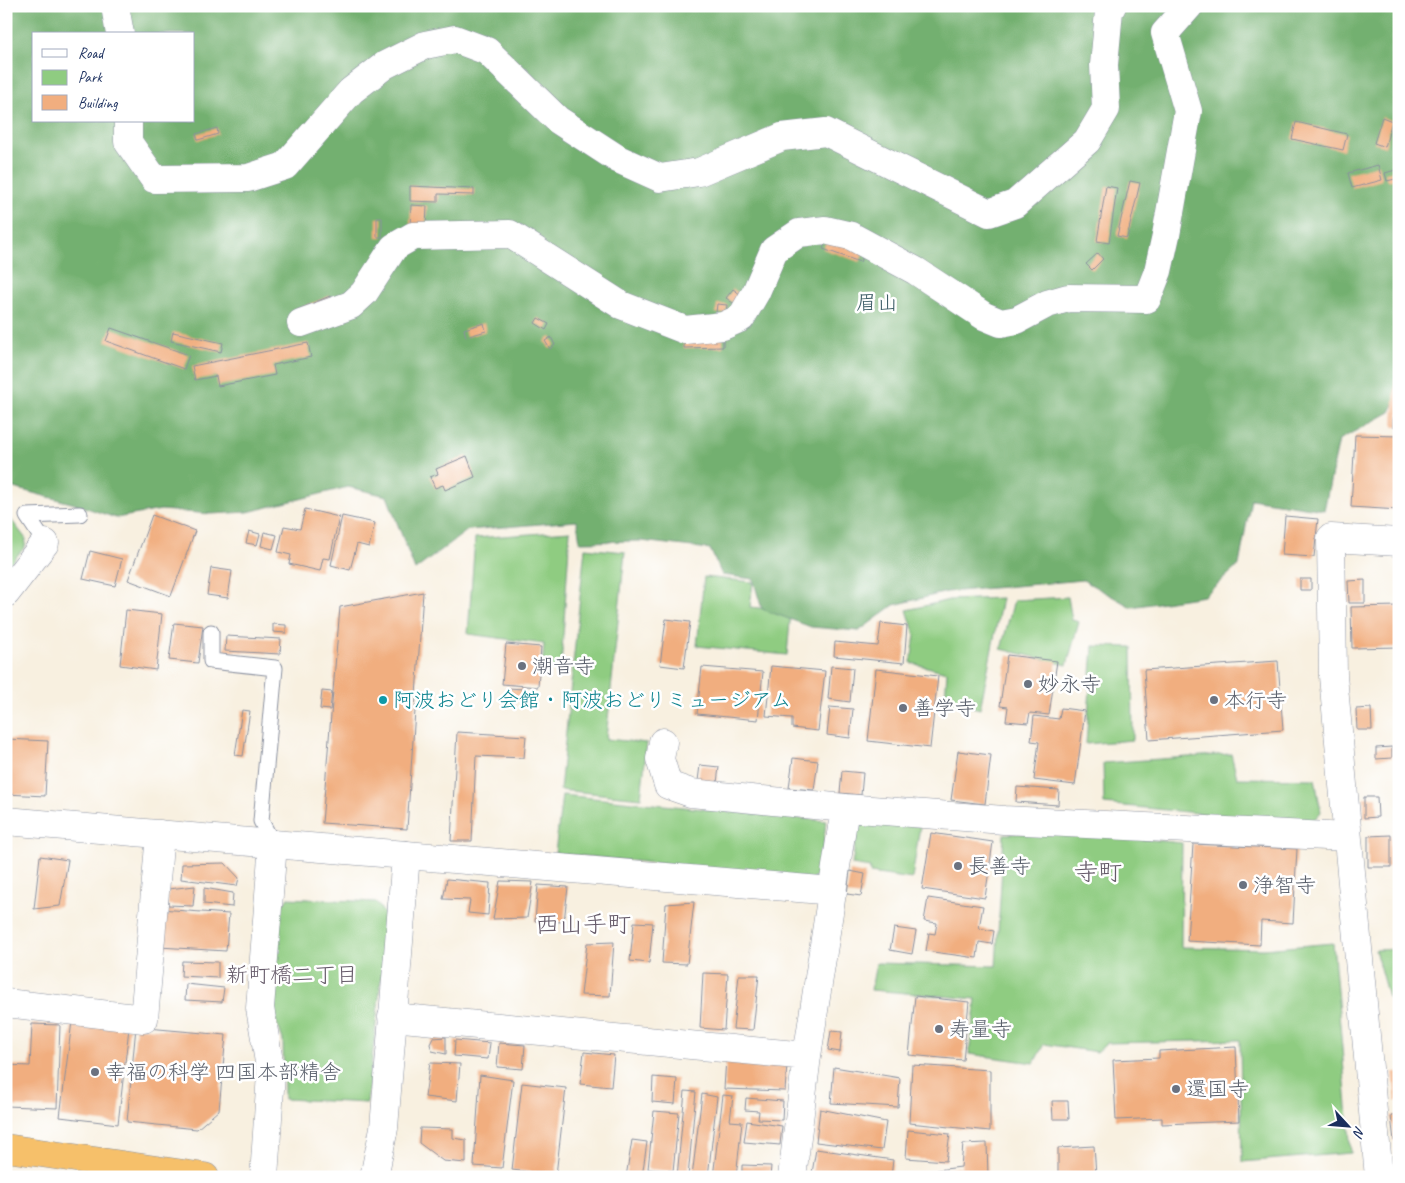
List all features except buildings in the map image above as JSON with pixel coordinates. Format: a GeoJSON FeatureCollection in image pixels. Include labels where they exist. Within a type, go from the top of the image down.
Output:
{"type":"FeatureCollection","features":[{"type":"Feature","properties":{"kind":"highway"},"geometry":{"type":"LineString","coordinates":[[6,1148],[205,1177]]}},
{"type":"Feature","properties":{"kind":"street"},"geometry":{"type":"LineString","coordinates":[[114,6],[120,32]]}},
{"type":"Feature","properties":{"kind":"street"},"geometry":{"type":"LineString","coordinates":[[128,122],[128,142],[154,179],[248,178],[285,166],[350,90],[385,65],[425,45],[455,39],[487,50],[558,120],[618,159],[660,178],[699,172],[782,137],[826,132],[989,213],[1015,204],[1087,141],[1106,109],[1104,65],[1109,11],[1112,6]]}},
{"type":"Feature","properties":{"kind":"street"},"geometry":{"type":"LineString","coordinates":[[301,323],[351,305],[364,293],[394,247],[413,236],[510,234],[621,305],[685,330],[723,326],[741,318],[774,250],[799,233],[825,230],[851,236],[916,271],[984,316],[1001,323],[1017,320],[1047,304],[1068,298],[1148,299],[1158,272],[1166,235],[1188,111],[1166,33],[1189,6]]}},
{"type":"Feature","properties":{"kind":"street"},"geometry":{"type":"LineString","coordinates":[[1379,1177],[1332,676],[1331,538],[1399,542]]}},
{"type":"Feature","properties":{"kind":"street"},"geometry":{"type":"LineString","coordinates":[[6,593],[45,543]]}},
{"type":"Feature","properties":{"kind":"street"},"geometry":{"type":"LineString","coordinates":[[663,742],[660,759],[668,785],[691,793],[845,808],[1004,820],[1347,837]]}},
{"type":"Feature","properties":{"kind":"street"},"geometry":{"type":"LineString","coordinates":[[792,1177],[807,1056],[845,808]]}},
{"type":"Feature","properties":{"kind":"street"},"geometry":{"type":"LineString","coordinates":[[6,821],[833,891]]}},
{"type":"Feature","properties":{"kind":"street"},"geometry":{"type":"LineString","coordinates":[[6,1003],[144,1019],[160,834]]}},
{"type":"Feature","properties":{"kind":"street"},"geometry":{"type":"LineString","coordinates":[[264,1177],[271,1074],[260,1008],[273,844]]}},
{"type":"Feature","properties":{"kind":"street"},"geometry":{"type":"LineString","coordinates":[[374,1177],[384,1128],[406,856]]}},
{"type":"Feature","properties":{"kind":"street"},"geometry":{"type":"LineString","coordinates":[[392,1017],[807,1056]]}},
{"type":"Feature","properties":{"kind":"lane"},"geometry":{"type":"LineString","coordinates":[[45,543],[27,516],[80,514]]}},
{"type":"Feature","properties":{"kind":"lane"},"geometry":{"type":"LineString","coordinates":[[211,632],[211,661],[275,668],[260,821],[273,844]]}},
{"type":"Feature","properties":{"kind":"green space","name":"眉山"},"geometry":{"type":"Polygon","coordinates":[[[6,6],[1399,6],[1399,394],[1390,412],[1339,440],[1324,510],[1251,499],[1239,565],[1204,596],[1131,607],[1083,580],[947,592],[894,605],[859,631],[811,627],[762,609],[753,579],[722,575],[710,549],[641,541],[580,542],[577,521],[468,530],[415,570],[387,496],[348,487],[248,512],[211,514],[161,510],[116,518],[75,504],[6,486],[6,6]]]}},
{"type":"Feature","properties":{"kind":"green space"},"geometry":{"type":"Polygon","coordinates":[[[6,513],[26,539],[25,547],[6,568],[6,513]]]}},
{"type":"Feature","properties":{"kind":"green space"},"geometry":{"type":"Polygon","coordinates":[[[570,531],[561,667],[542,669],[544,644],[468,634],[475,538],[570,531]]]}},
{"type":"Feature","properties":{"kind":"green space"},"geometry":{"type":"Polygon","coordinates":[[[585,548],[625,552],[606,739],[647,743],[641,798],[560,790],[585,548]]]}},
{"type":"Feature","properties":{"kind":"green space"},"geometry":{"type":"Polygon","coordinates":[[[704,577],[753,582],[750,607],[791,611],[787,655],[697,646],[704,577]]]}},
{"type":"Feature","properties":{"kind":"green space"},"geometry":{"type":"Polygon","coordinates":[[[1068,597],[1072,620],[1079,622],[1067,665],[1001,649],[1014,600],[1068,597]]]}},
{"type":"Feature","properties":{"kind":"green space"},"geometry":{"type":"Polygon","coordinates":[[[1002,598],[980,709],[945,700],[947,672],[911,663],[915,635],[907,610],[949,600],[1002,598]]]}},
{"type":"Feature","properties":{"kind":"green space"},"geometry":{"type":"Polygon","coordinates":[[[1093,646],[1132,647],[1133,740],[1086,744],[1093,646]]]}},
{"type":"Feature","properties":{"kind":"green space"},"geometry":{"type":"Polygon","coordinates":[[[1231,754],[1237,778],[1315,779],[1321,812],[1310,824],[1104,804],[1103,763],[1231,754]]]}},
{"type":"Feature","properties":{"kind":"green space"},"geometry":{"type":"Polygon","coordinates":[[[562,795],[826,821],[820,880],[555,853],[562,795]]]}},
{"type":"Feature","properties":{"kind":"green space"},"geometry":{"type":"Polygon","coordinates":[[[859,817],[920,826],[912,879],[870,873],[870,868],[852,865],[859,817]]]}},
{"type":"Feature","properties":{"kind":"green space"},"geometry":{"type":"Polygon","coordinates":[[[1074,832],[1182,843],[1181,947],[1263,949],[1333,943],[1351,1153],[1242,1162],[1240,1040],[1107,1043],[1097,1052],[1044,1044],[1034,1063],[969,1054],[976,999],[871,990],[876,963],[996,966],[1004,834],[1074,832]]]}},
{"type":"Feature","properties":{"kind":"green space"},"geometry":{"type":"Polygon","coordinates":[[[287,898],[376,902],[388,919],[367,1103],[284,1099],[283,1040],[271,1006],[277,913],[287,898]]]}},
{"type":"Feature","properties":{"kind":"green space"},"geometry":{"type":"Polygon","coordinates":[[[1399,949],[1399,996],[1388,997],[1375,950],[1399,949]]]}},
{"type":"Feature","properties":{"kind":"place","name":"潮音寺"},"geometry":{"type":"Point","coordinates":[522,666]}},
{"type":"Feature","properties":{"kind":"place","name":"妙永寺"},"geometry":{"type":"Point","coordinates":[1028,684]}},
{"type":"Feature","properties":{"kind":"place","name":"阿波おどり会館・阿波おどりミュージアム"},"geometry":{"type":"Point","coordinates":[383,700]}},
{"type":"Feature","properties":{"kind":"place","name":"本行寺"},"geometry":{"type":"Point","coordinates":[1214,700]}},
{"type":"Feature","properties":{"kind":"place","name":"善学寺"},"geometry":{"type":"Point","coordinates":[903,708]}},
{"type":"Feature","properties":{"kind":"place","name":"長善寺"},"geometry":{"type":"Point","coordinates":[958,866]}},
{"type":"Feature","properties":{"kind":"place","name":"浄智寺"},"geometry":{"type":"Point","coordinates":[1243,885]}},
{"type":"Feature","properties":{"kind":"place","name":"寿量寺"},"geometry":{"type":"Point","coordinates":[939,1029]}},
{"type":"Feature","properties":{"kind":"place","name":"幸福の科学 四国本部精舎"},"geometry":{"type":"Point","coordinates":[95,1072]}},
{"type":"Feature","properties":{"kind":"place","name":"還国寺"},"geometry":{"type":"Point","coordinates":[1176,1089]}},
{"type":"Feature","properties":{"kind":"district","name":"寺町"},"geometry":{"type":"Point","coordinates":[1098,872]}},
{"type":"Feature","properties":{"kind":"district","name":"西山手町"},"geometry":{"type":"Point","coordinates":[583,924]}},
{"type":"Feature","properties":{"kind":"district","name":"新町橋二丁目"},"geometry":{"type":"Point","coordinates":[292,974]}}]}
